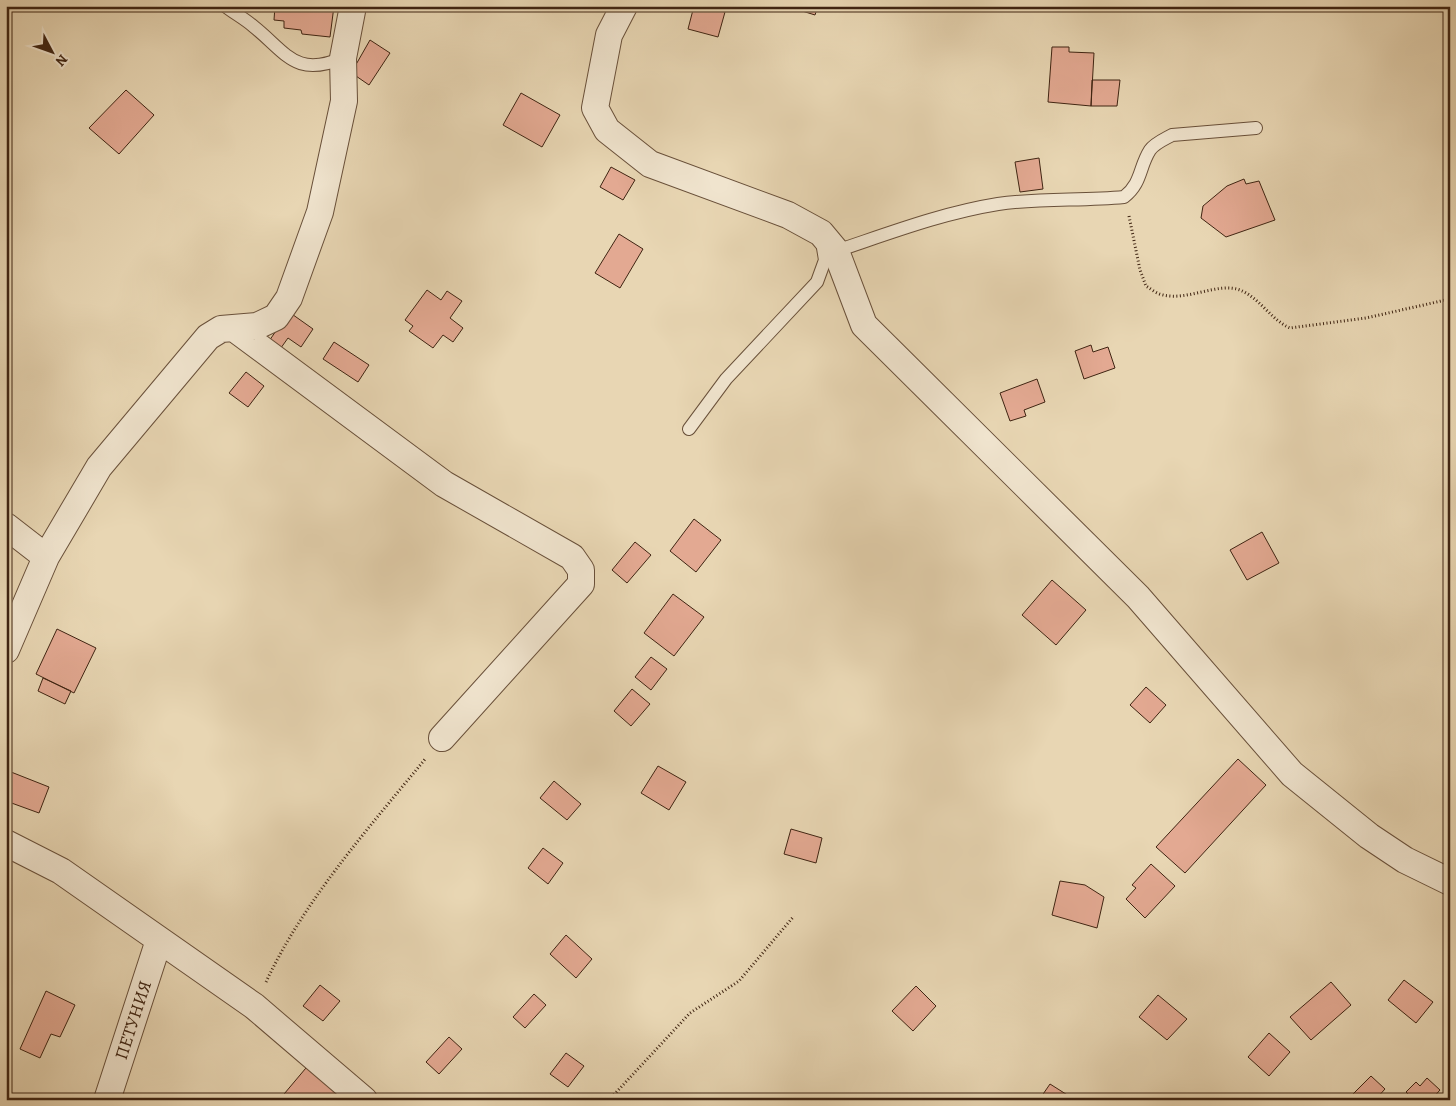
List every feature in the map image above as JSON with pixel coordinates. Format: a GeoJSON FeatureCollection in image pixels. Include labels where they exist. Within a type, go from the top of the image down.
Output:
{"type":"FeatureCollection","features":[{"type":"Feature","properties":{"kind":"street"},"geometry":{"type":"LineString","coordinates":[[6,650],[46,557],[99,467],[208,337],[221,329],[257,326],[276,317],[289,298],[320,212],[344,101],[342,58],[353,6]]}},
{"type":"Feature","properties":{"kind":"street"},"geometry":{"type":"LineString","coordinates":[[624,6],[609,35],[595,108],[607,130],[650,164],[788,215],[829,242],[864,325],[1138,597],[1292,774],[1369,836],[1405,860],[1450,882]]}},
{"type":"Feature","properties":{"kind":"street"},"geometry":{"type":"LineString","coordinates":[[235,329],[444,484],[572,557],[581,570],[581,584],[442,738]]}},
{"type":"Feature","properties":{"kind":"street"},"geometry":{"type":"LineString","coordinates":[[6,526],[46,557]]}},
{"type":"Feature","properties":{"kind":"street"},"geometry":{"type":"LineString","coordinates":[[6,843],[61,871],[254,1006],[364,1100]]}},
{"type":"Feature","properties":{"kind":"street","name":"ПЕТУНИЯ"},"geometry":{"type":"LineString","coordinates":[[107,1100],[159,940]]}},
{"type":"Feature","properties":{"kind":"lane"},"geometry":{"type":"LineString","coordinates":[[225,6],[253,26],[289,59],[306,65],[323,66],[342,58]]}},
{"type":"Feature","properties":{"kind":"lane"},"geometry":{"type":"LineString","coordinates":[[689,429],[726,379],[816,282],[825,260],[829,242],[1000,204],[1124,198],[1134,190],[1150,150],[1160,141],[1172,135],[1256,128]]}},
{"type":"Feature","properties":{"kind":"path"},"geometry":{"type":"LineString","coordinates":[[1124,198],[1140,270],[1146,286],[1162,295],[1184,296],[1226,288],[1241,290],[1278,323],[1290,328],[1366,318],[1450,299]]}},
{"type":"Feature","properties":{"kind":"path"},"geometry":{"type":"LineString","coordinates":[[254,1006],[283,946],[346,856],[442,738]]}},
{"type":"Feature","properties":{"kind":"path"},"geometry":{"type":"LineString","coordinates":[[610,1100],[690,1013],[739,981],[767,951],[794,916]]}},
{"type":"Feature","properties":{"kind":"building"},"geometry":{"type":"Polygon","coordinates":[[[275,6],[334,6],[330,37],[302,34],[301,30],[284,28],[284,21],[274,20],[275,6]]]}},
{"type":"Feature","properties":{"kind":"building"},"geometry":{"type":"Polygon","coordinates":[[[694,6],[725,12],[718,37],[688,29],[694,6]]]}},
{"type":"Feature","properties":{"kind":"building"},"geometry":{"type":"Polygon","coordinates":[[[801,6],[818,6],[815,15],[799,10],[801,6]]]}},
{"type":"Feature","properties":{"kind":"building"},"geometry":{"type":"Polygon","coordinates":[[[370,40],[390,53],[369,85],[356,76],[354,68],[370,40]]]}},
{"type":"Feature","properties":{"kind":"building"},"geometry":{"type":"Polygon","coordinates":[[[1052,47],[1069,47],[1069,52],[1094,53],[1091,106],[1048,102],[1052,47]]]}},
{"type":"Feature","properties":{"kind":"building"},"geometry":{"type":"Polygon","coordinates":[[[1092,80],[1120,80],[1117,106],[1091,106],[1092,80]]]}},
{"type":"Feature","properties":{"kind":"building"},"geometry":{"type":"Polygon","coordinates":[[[126,90],[154,115],[119,154],[89,128],[126,90]]]}},
{"type":"Feature","properties":{"kind":"building"},"geometry":{"type":"Polygon","coordinates":[[[521,93],[560,115],[542,147],[503,125],[521,93]]]}},
{"type":"Feature","properties":{"kind":"building"},"geometry":{"type":"Polygon","coordinates":[[[1039,158],[1043,189],[1020,192],[1015,162],[1039,158]]]}},
{"type":"Feature","properties":{"kind":"building"},"geometry":{"type":"Polygon","coordinates":[[[611,167],[635,180],[623,200],[600,187],[611,167]]]}},
{"type":"Feature","properties":{"kind":"building"},"geometry":{"type":"Polygon","coordinates":[[[1244,179],[1246,184],[1259,181],[1275,220],[1226,237],[1201,218],[1203,206],[1227,186],[1244,179]]]}},
{"type":"Feature","properties":{"kind":"building"},"geometry":{"type":"Polygon","coordinates":[[[619,234],[643,249],[620,288],[595,273],[619,234]]]}},
{"type":"Feature","properties":{"kind":"building"},"geometry":{"type":"Polygon","coordinates":[[[427,290],[441,300],[447,291],[462,301],[450,318],[463,328],[453,342],[443,335],[433,348],[409,331],[413,326],[405,320],[427,290]]]}},
{"type":"Feature","properties":{"kind":"building"},"geometry":{"type":"Polygon","coordinates":[[[289,312],[313,329],[301,347],[288,338],[278,352],[267,344],[289,312]]]}},
{"type":"Feature","properties":{"kind":"building"},"geometry":{"type":"Polygon","coordinates":[[[334,342],[369,365],[358,382],[323,359],[334,342]]]}},
{"type":"Feature","properties":{"kind":"building"},"geometry":{"type":"Polygon","coordinates":[[[1091,345],[1093,352],[1108,347],[1115,368],[1084,379],[1075,351],[1091,345]]]}},
{"type":"Feature","properties":{"kind":"building"},"geometry":{"type":"Polygon","coordinates":[[[246,372],[264,386],[248,407],[229,393],[246,372]]]}},
{"type":"Feature","properties":{"kind":"building"},"geometry":{"type":"Polygon","coordinates":[[[1037,379],[1045,402],[1024,410],[1026,416],[1010,421],[1000,393],[1037,379]]]}},
{"type":"Feature","properties":{"kind":"building"},"geometry":{"type":"Polygon","coordinates":[[[694,519],[721,540],[696,572],[670,551],[694,519]]]}},
{"type":"Feature","properties":{"kind":"building"},"geometry":{"type":"Polygon","coordinates":[[[1262,532],[1279,563],[1247,580],[1230,550],[1262,532]]]}},
{"type":"Feature","properties":{"kind":"building"},"geometry":{"type":"Polygon","coordinates":[[[635,542],[651,555],[627,583],[612,570],[635,542]]]}},
{"type":"Feature","properties":{"kind":"building"},"geometry":{"type":"Polygon","coordinates":[[[1052,580],[1086,610],[1056,645],[1022,615],[1052,580]]]}},
{"type":"Feature","properties":{"kind":"building"},"geometry":{"type":"Polygon","coordinates":[[[673,594],[704,617],[674,656],[644,633],[673,594]]]}},
{"type":"Feature","properties":{"kind":"building"},"geometry":{"type":"Polygon","coordinates":[[[57,629],[96,648],[74,693],[36,674],[57,629]]]}},
{"type":"Feature","properties":{"kind":"building"},"geometry":{"type":"Polygon","coordinates":[[[651,657],[667,669],[651,690],[635,677],[651,657]]]}},
{"type":"Feature","properties":{"kind":"building"},"geometry":{"type":"Polygon","coordinates":[[[43,678],[71,691],[65,704],[38,691],[43,678]]]}},
{"type":"Feature","properties":{"kind":"building"},"geometry":{"type":"Polygon","coordinates":[[[1146,687],[1166,705],[1150,723],[1130,705],[1146,687]]]}},
{"type":"Feature","properties":{"kind":"building"},"geometry":{"type":"Polygon","coordinates":[[[632,689],[650,704],[631,726],[614,711],[632,689]]]}},
{"type":"Feature","properties":{"kind":"building"},"geometry":{"type":"Polygon","coordinates":[[[1238,759],[1266,785],[1185,873],[1156,847],[1238,759]]]}},
{"type":"Feature","properties":{"kind":"building"},"geometry":{"type":"Polygon","coordinates":[[[658,766],[686,782],[669,810],[641,793],[658,766]]]}},
{"type":"Feature","properties":{"kind":"building"},"geometry":{"type":"Polygon","coordinates":[[[11,772],[49,787],[39,813],[6,801],[6,783],[11,772]]]}},
{"type":"Feature","properties":{"kind":"building"},"geometry":{"type":"Polygon","coordinates":[[[554,781],[581,804],[567,820],[540,798],[554,781]]]}},
{"type":"Feature","properties":{"kind":"building"},"geometry":{"type":"Polygon","coordinates":[[[791,829],[822,838],[816,863],[784,854],[791,829]]]}},
{"type":"Feature","properties":{"kind":"building"},"geometry":{"type":"Polygon","coordinates":[[[543,848],[563,863],[548,884],[528,868],[543,848]]]}},
{"type":"Feature","properties":{"kind":"building"},"geometry":{"type":"Polygon","coordinates":[[[1151,864],[1175,886],[1145,918],[1126,899],[1136,888],[1132,885],[1151,864]]]}},
{"type":"Feature","properties":{"kind":"building"},"geometry":{"type":"Polygon","coordinates":[[[1060,881],[1085,885],[1104,897],[1097,928],[1052,915],[1060,881]]]}},
{"type":"Feature","properties":{"kind":"building"},"geometry":{"type":"Polygon","coordinates":[[[566,935],[592,959],[576,978],[550,954],[566,935]]]}},
{"type":"Feature","properties":{"kind":"building"},"geometry":{"type":"Polygon","coordinates":[[[1404,980],[1433,1002],[1416,1023],[1388,1000],[1404,980]]]}},
{"type":"Feature","properties":{"kind":"building"},"geometry":{"type":"Polygon","coordinates":[[[1331,982],[1351,1005],[1311,1040],[1290,1017],[1331,982]]]}},
{"type":"Feature","properties":{"kind":"building"},"geometry":{"type":"Polygon","coordinates":[[[320,985],[340,1001],[323,1021],[303,1006],[320,985]]]}},
{"type":"Feature","properties":{"kind":"building"},"geometry":{"type":"Polygon","coordinates":[[[916,986],[936,1006],[913,1031],[892,1011],[916,986]]]}},
{"type":"Feature","properties":{"kind":"building"},"geometry":{"type":"Polygon","coordinates":[[[46,991],[75,1005],[60,1037],[51,1034],[40,1058],[20,1049],[46,991]]]}},
{"type":"Feature","properties":{"kind":"building"},"geometry":{"type":"Polygon","coordinates":[[[534,994],[546,1005],[525,1028],[513,1017],[534,994]]]}},
{"type":"Feature","properties":{"kind":"building"},"geometry":{"type":"Polygon","coordinates":[[[1158,995],[1187,1019],[1167,1040],[1139,1017],[1158,995]]]}},
{"type":"Feature","properties":{"kind":"building"},"geometry":{"type":"Polygon","coordinates":[[[1269,1033],[1290,1052],[1269,1076],[1248,1057],[1269,1033]]]}},
{"type":"Feature","properties":{"kind":"building"},"geometry":{"type":"Polygon","coordinates":[[[449,1037],[462,1049],[439,1074],[426,1062],[449,1037]]]}},
{"type":"Feature","properties":{"kind":"building"},"geometry":{"type":"Polygon","coordinates":[[[566,1053],[584,1066],[568,1087],[550,1074],[566,1053]]]}},
{"type":"Feature","properties":{"kind":"building"},"geometry":{"type":"Polygon","coordinates":[[[311,1062],[355,1100],[279,1100],[311,1062]]]}},
{"type":"Feature","properties":{"kind":"building"},"geometry":{"type":"Polygon","coordinates":[[[1371,1076],[1385,1089],[1375,1100],[1358,1100],[1352,1095],[1371,1076]]]}},
{"type":"Feature","properties":{"kind":"building"},"geometry":{"type":"Polygon","coordinates":[[[1427,1078],[1440,1090],[1431,1100],[1414,1100],[1406,1092],[1416,1082],[1420,1086],[1427,1078]]]}},
{"type":"Feature","properties":{"kind":"building"},"geometry":{"type":"Polygon","coordinates":[[[1050,1084],[1069,1096],[1067,1100],[1039,1100],[1050,1084]]]}}]}
